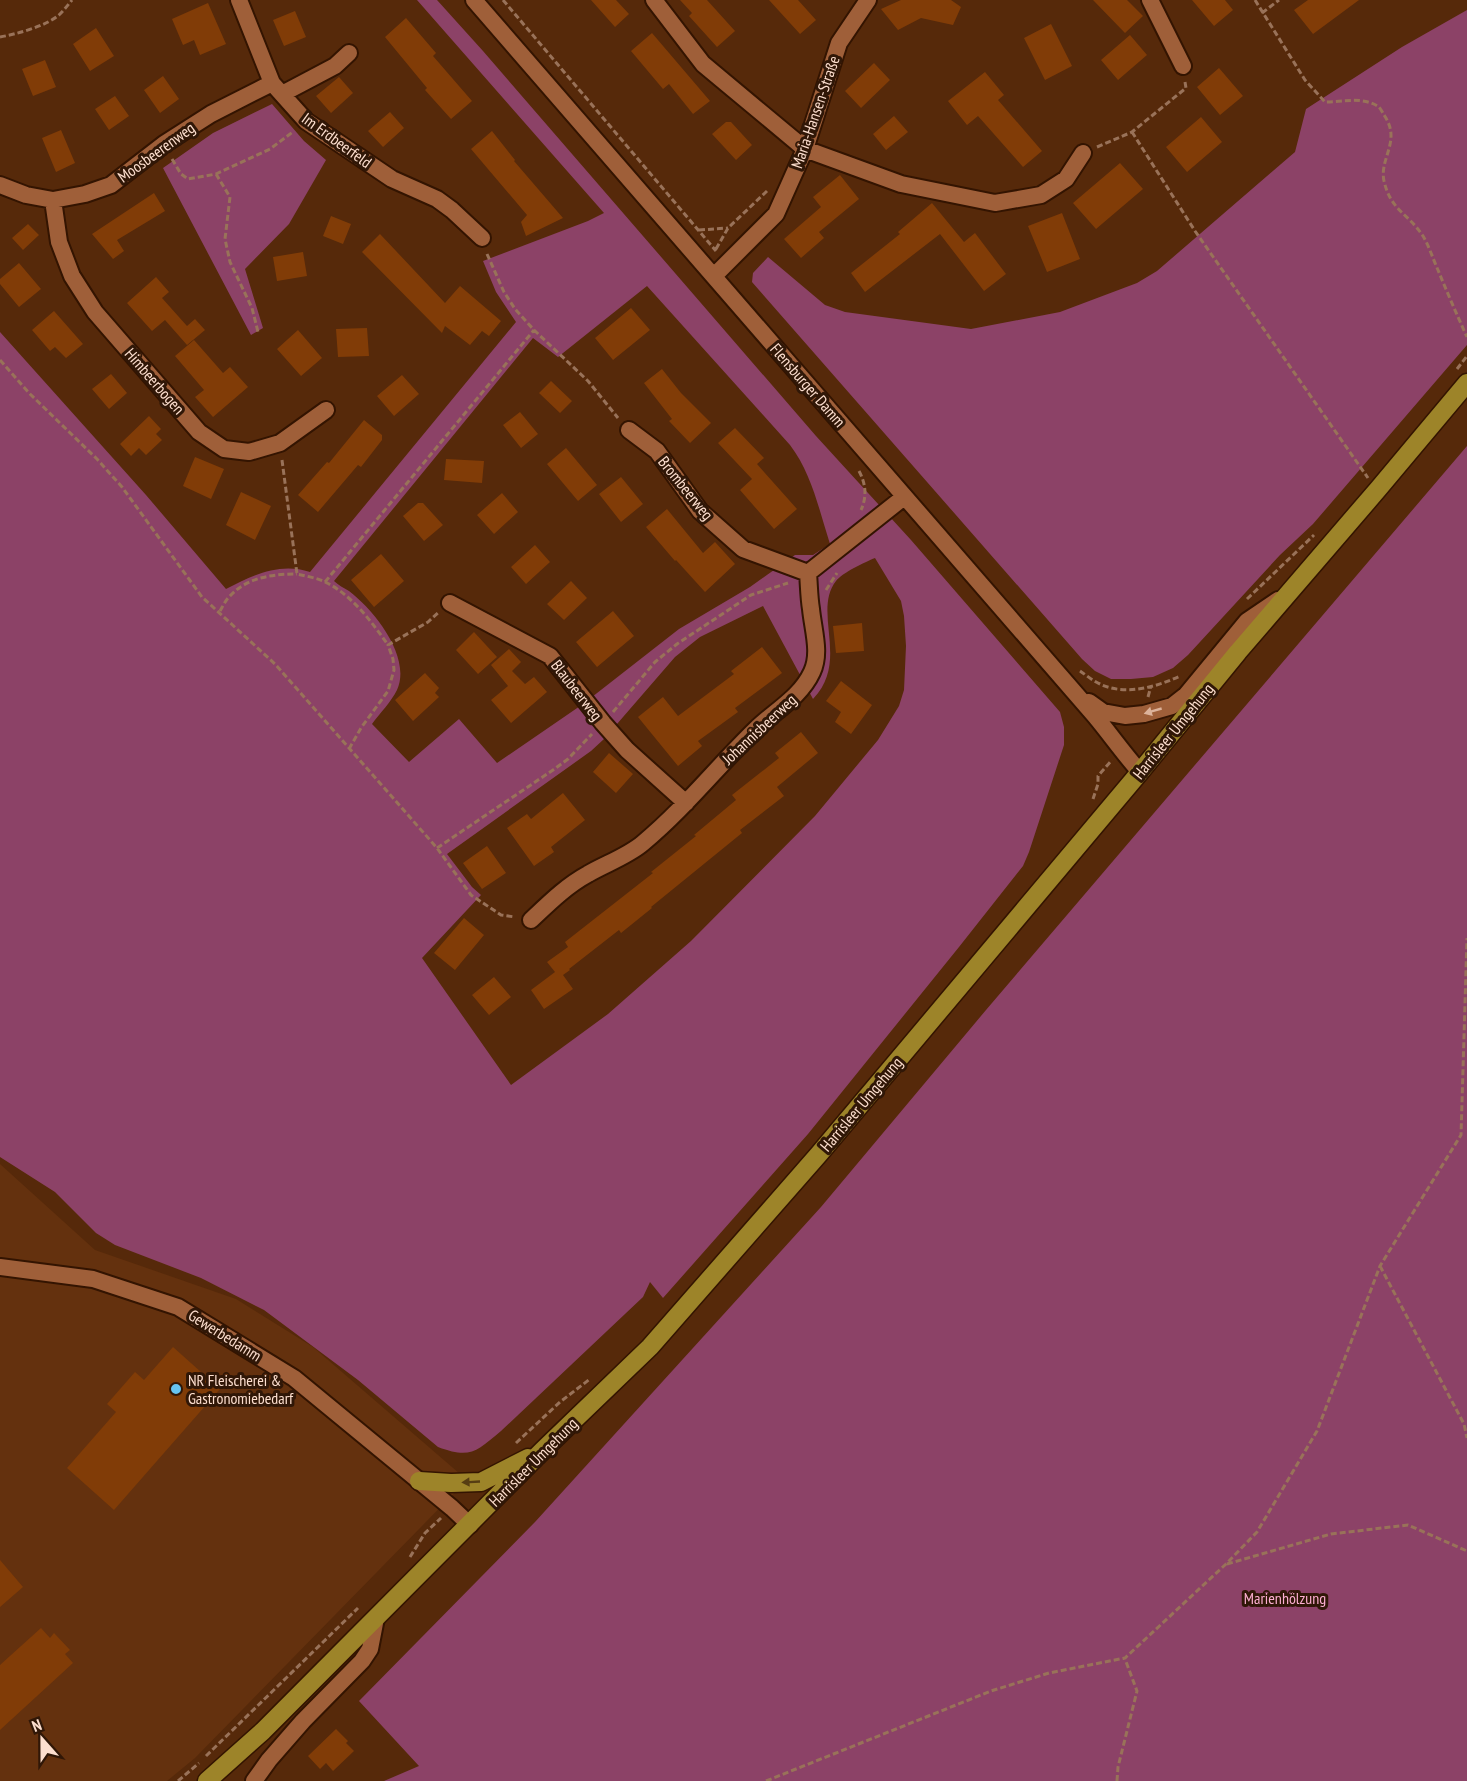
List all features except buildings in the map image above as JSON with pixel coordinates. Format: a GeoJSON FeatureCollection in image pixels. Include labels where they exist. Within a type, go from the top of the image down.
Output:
{"type":"FeatureCollection","features":[{"type":"Feature","properties":{"kind":"main road","name":"Harrisleer Umgehung"},"geometry":{"type":"LineString","coordinates":[[207,1781],[262,1731],[543,1450],[651,1347],[819,1154],[1140,772],[1289,592],[1373,483],[1462,376]]}},
{"type":"Feature","properties":{"kind":"main road"},"geometry":{"type":"LineString","coordinates":[[419,1481],[481,1482],[543,1450]]}},
{"type":"Feature","properties":{"kind":"street","name":"Im Erdbeerfeld"},"geometry":{"type":"LineString","coordinates":[[239,0],[277,88],[306,122],[392,179],[437,200],[452,210],[482,238]]}},
{"type":"Feature","properties":{"kind":"street","name":"Flensburger Damm"},"geometry":{"type":"LineString","coordinates":[[474,0],[1097,719],[1140,772]]}},
{"type":"Feature","properties":{"kind":"street"},"geometry":{"type":"LineString","coordinates":[[654,0],[703,64],[806,149],[901,184],[995,203],[1041,195],[1066,179],[1083,153]]}},
{"type":"Feature","properties":{"kind":"street","name":"Maria-Hansen-Straße"},"geometry":{"type":"LineString","coordinates":[[714,276],[721,257],[776,214],[806,149],[839,43],[868,0]]}},
{"type":"Feature","properties":{"kind":"street"},"geometry":{"type":"LineString","coordinates":[[1150,0],[1183,66]]}},
{"type":"Feature","properties":{"kind":"street","name":"Moosbeerenweg"},"geometry":{"type":"LineString","coordinates":[[0,185],[26,195],[53,200],[85,194],[111,185],[164,144],[211,114],[335,66],[349,53]]}},
{"type":"Feature","properties":{"kind":"street","name":"Himbeerbogen"},"geometry":{"type":"LineString","coordinates":[[53,200],[59,242],[72,276],[95,312],[200,432],[224,449],[249,452],[280,443],[326,410]]}},
{"type":"Feature","properties":{"kind":"street","name":"Brombeerweg"},"geometry":{"type":"LineString","coordinates":[[629,430],[657,451],[700,511],[743,549],[808,573]]}},
{"type":"Feature","properties":{"kind":"street"},"geometry":{"type":"LineString","coordinates":[[808,573],[904,497]]}},
{"type":"Feature","properties":{"kind":"street","name":"Johannisbeerweg"},"geometry":{"type":"LineString","coordinates":[[531,920],[558,894],[585,875],[641,845],[768,717],[798,695],[812,672],[816,644],[808,573]]}},
{"type":"Feature","properties":{"kind":"street"},"geometry":{"type":"LineString","coordinates":[[1073,692],[1109,714],[1125,716],[1144,714],[1172,706],[1186,695],[1247,621],[1289,592]]}},
{"type":"Feature","properties":{"kind":"street","name":"Blaubeerweg"},"geometry":{"type":"LineString","coordinates":[[450,603],[550,656],[627,750],[686,802]]}},
{"type":"Feature","properties":{"kind":"street","name":"Gewerbedamm"},"geometry":{"type":"LineString","coordinates":[[0,1267],[93,1279],[178,1306],[294,1378],[470,1525]]}},
{"type":"Feature","properties":{"kind":"street"},"geometry":{"type":"LineString","coordinates":[[254,1781],[303,1721],[362,1661],[370,1649],[376,1618]]}},
{"type":"Feature","properties":{"kind":"path"},"geometry":{"type":"LineString","coordinates":[[0,37],[51,21],[60,15],[72,0]]}},
{"type":"Feature","properties":{"kind":"path"},"geometry":{"type":"LineString","coordinates":[[503,0],[721,257]]}},
{"type":"Feature","properties":{"kind":"path"},"geometry":{"type":"LineString","coordinates":[[1256,0],[1262,14],[1305,80],[1325,102],[1356,99],[1367,102],[1379,108],[1388,120],[1392,135],[1383,174],[1390,198],[1398,210],[1424,237],[1467,337]]}},
{"type":"Feature","properties":{"kind":"path"},"geometry":{"type":"LineString","coordinates":[[1262,14],[1279,0]]}},
{"type":"Feature","properties":{"kind":"path"},"geometry":{"type":"LineString","coordinates":[[1083,153],[1132,132],[1186,88],[1183,66]]}},
{"type":"Feature","properties":{"kind":"path"},"geometry":{"type":"LineString","coordinates":[[164,144],[181,174],[189,178],[216,174],[270,149],[306,122]]}},
{"type":"Feature","properties":{"kind":"path"},"geometry":{"type":"LineString","coordinates":[[1132,132],[1195,231],[1373,483]]}},
{"type":"Feature","properties":{"kind":"path"},"geometry":{"type":"LineString","coordinates":[[216,174],[230,197],[225,239],[230,262],[252,308],[258,332]]}},
{"type":"Feature","properties":{"kind":"path"},"geometry":{"type":"LineString","coordinates":[[721,257],[720,240],[773,184]]}},
{"type":"Feature","properties":{"kind":"path"},"geometry":{"type":"LineString","coordinates":[[699,230],[729,228]]}},
{"type":"Feature","properties":{"kind":"path"},"geometry":{"type":"LineString","coordinates":[[482,238],[491,265],[514,309],[588,381],[629,430]]}},
{"type":"Feature","properties":{"kind":"path"},"geometry":{"type":"LineString","coordinates":[[324,582],[534,330]]}},
{"type":"Feature","properties":{"kind":"path"},"geometry":{"type":"LineString","coordinates":[[1462,376],[1467,356]]}},
{"type":"Feature","properties":{"kind":"path"},"geometry":{"type":"LineString","coordinates":[[0,360],[29,393],[97,459],[122,488],[202,597],[275,664],[436,848],[471,895],[501,915],[531,920]]}},
{"type":"Feature","properties":{"kind":"path"},"geometry":{"type":"LineString","coordinates":[[280,443],[297,574]]}},
{"type":"Feature","properties":{"kind":"path"},"geometry":{"type":"LineString","coordinates":[[1372,471],[1373,483]]}},
{"type":"Feature","properties":{"kind":"path"},"geometry":{"type":"LineString","coordinates":[[1245,602],[1321,527]]}},
{"type":"Feature","properties":{"kind":"path"},"geometry":{"type":"LineString","coordinates":[[436,848],[568,759],[603,723],[655,662],[677,644],[751,595],[786,584],[808,573]]}},
{"type":"Feature","properties":{"kind":"path"},"geometry":{"type":"LineString","coordinates":[[219,611],[231,595],[255,579],[280,574],[297,574],[324,582],[351,602],[376,628],[388,645],[394,670],[388,691],[349,749]]}},
{"type":"Feature","properties":{"kind":"path"},"geometry":{"type":"LineString","coordinates":[[388,645],[428,622],[450,603]]}},
{"type":"Feature","properties":{"kind":"path"},"geometry":{"type":"LineString","coordinates":[[1079,671],[1101,685],[1115,689],[1135,689],[1161,684],[1188,670]]}},
{"type":"Feature","properties":{"kind":"path"},"geometry":{"type":"LineString","coordinates":[[1144,714],[1151,686]]}},
{"type":"Feature","properties":{"kind":"path"},"geometry":{"type":"LineString","coordinates":[[1090,805],[1096,795],[1098,776],[1121,750]]}},
{"type":"Feature","properties":{"kind":"path"},"geometry":{"type":"LineString","coordinates":[[766,1781],[991,1691],[1049,1673],[1125,1658],[1257,1532],[1317,1431],[1380,1266],[1461,1135],[1467,938]]}},
{"type":"Feature","properties":{"kind":"path"},"geometry":{"type":"LineString","coordinates":[[1380,1266],[1464,1424],[1467,1438]]}},
{"type":"Feature","properties":{"kind":"path"},"geometry":{"type":"LineString","coordinates":[[512,1447],[560,1402],[591,1378]]}},
{"type":"Feature","properties":{"kind":"path"},"geometry":{"type":"LineString","coordinates":[[408,1560],[425,1533],[452,1508]]}},
{"type":"Feature","properties":{"kind":"path"},"geometry":{"type":"LineString","coordinates":[[1226,1564],[1331,1534],[1408,1525],[1467,1551]]}},
{"type":"Feature","properties":{"kind":"path"},"geometry":{"type":"LineString","coordinates":[[178,1781],[206,1757],[366,1601]]}},
{"type":"Feature","properties":{"kind":"path"},"geometry":{"type":"LineString","coordinates":[[1117,1781],[1118,1767],[1137,1691],[1125,1658]]}},
{"type":"Feature","properties":{"kind":"shaded area"},"geometry":{"type":"Polygon","coordinates":[[[0,1164],[95,1250],[236,1299],[313,1347],[467,1480],[195,1758],[167,1781],[0,1781],[0,1164]]]}},
{"type":"Feature","properties":{"kind":"green space"},"geometry":{"type":"Polygon","coordinates":[[[417,0],[437,0],[816,436],[911,540],[1060,712],[1064,727],[1064,745],[1023,866],[808,1134],[663,1298],[650,1282],[643,1297],[501,1431],[479,1448],[458,1453],[438,1447],[358,1380],[264,1310],[201,1278],[115,1245],[96,1233],[55,1192],[0,1157],[0,332],[146,495],[226,589],[246,579],[277,569],[299,569],[310,572],[516,322],[496,292],[483,261],[604,213],[417,0]],[[647,286],[558,357],[533,338],[334,581],[359,599],[369,610],[388,635],[395,649],[400,677],[397,690],[372,724],[409,762],[459,719],[497,763],[583,704],[679,629],[750,587],[795,555],[813,555],[830,544],[809,480],[798,456],[647,286]],[[875,558],[839,578],[830,593],[827,607],[829,669],[824,684],[813,699],[763,606],[700,637],[675,657],[591,751],[447,854],[472,887],[481,895],[422,958],[511,1085],[608,1014],[691,941],[815,816],[878,740],[899,706],[904,690],[906,646],[901,601],[875,558]]]}},
{"type":"Feature","properties":{"kind":"green space"},"geometry":{"type":"Polygon","coordinates":[[[1467,10],[1467,345],[1313,524],[1280,555],[1188,655],[1173,668],[1153,677],[1111,679],[1095,671],[1082,659],[752,282],[753,273],[768,257],[825,305],[845,312],[971,329],[1060,312],[1137,283],[1157,271],[1295,152],[1306,109],[1402,47],[1467,10]]]}},
{"type":"Feature","properties":{"kind":"green space"},"geometry":{"type":"Polygon","coordinates":[[[272,104],[304,141],[326,160],[289,224],[245,269],[263,328],[251,335],[163,168],[213,133],[272,104]]]}},
{"type":"Feature","properties":{"kind":"green space","name":"Marienhölzung"},"geometry":{"type":"Polygon","coordinates":[[[1467,446],[1467,1781],[384,1781],[419,1766],[359,1701],[535,1522],[821,1207],[1467,446]]]}},
{"type":"Feature","properties":{"kind":"place","name":"NR Fleischerei & Gastronomiebedarf"},"geometry":{"type":"Point","coordinates":[176,1389]}}]}
